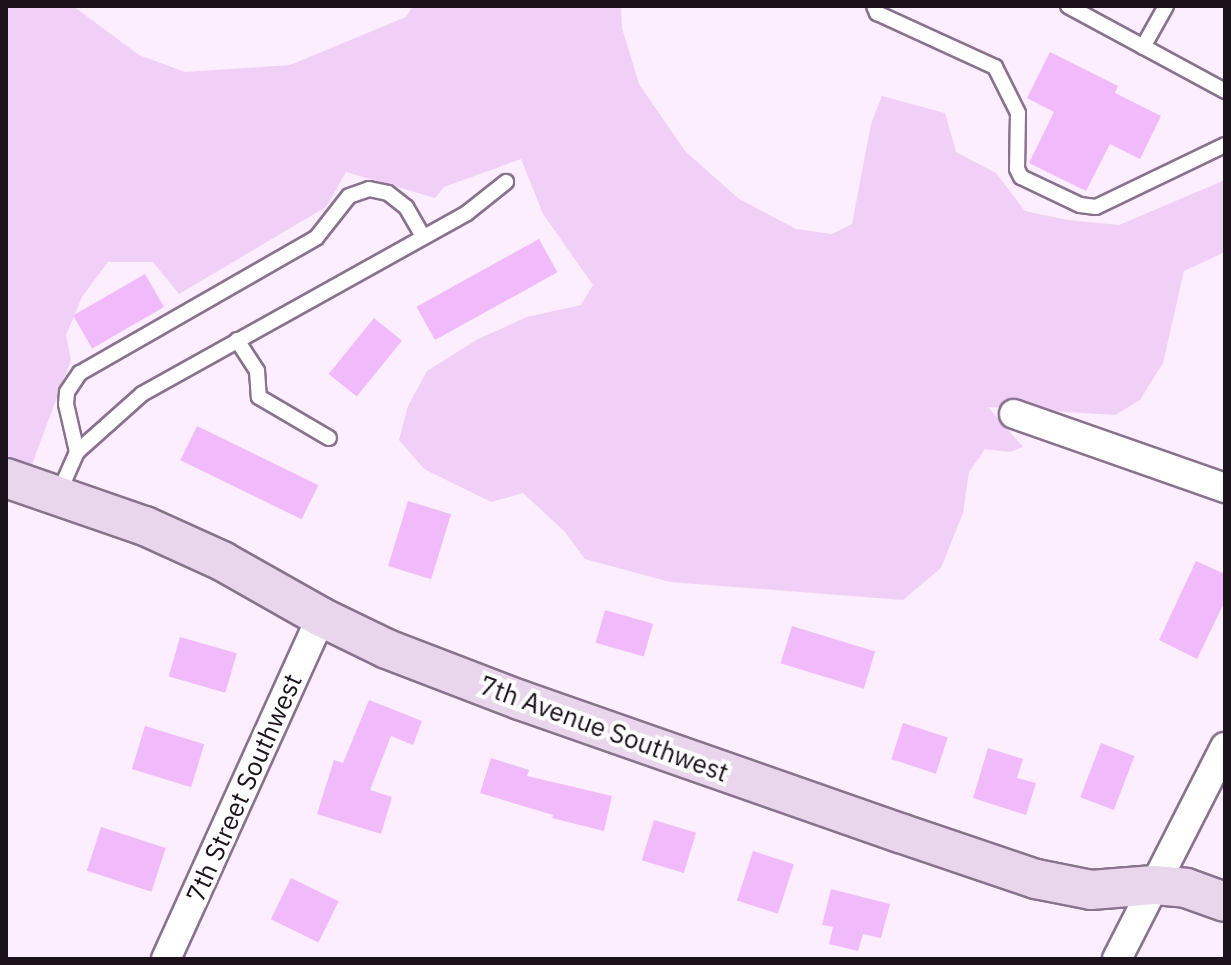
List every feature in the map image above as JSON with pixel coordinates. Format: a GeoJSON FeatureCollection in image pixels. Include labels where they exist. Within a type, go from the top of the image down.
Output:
{"type":"FeatureCollection","features":[{"type":"Feature","properties":{"kind":"street"},"geometry":{"type":"LineString","coordinates":[[1014,414],[1225,488]]}},
{"type":"Feature","properties":{"kind":"street","name":"7th Avenue Southwest"},"geometry":{"type":"LineString","coordinates":[[6,478],[145,526],[222,561],[321,617],[387,649],[520,700],[1036,879],[1091,890],[1154,885],[1186,888],[1225,902]]}},
{"type":"Feature","properties":{"kind":"street","name":"7th Street Southwest"},"geometry":{"type":"LineString","coordinates":[[166,959],[321,617]]}},
{"type":"Feature","properties":{"kind":"street"},"geometry":{"type":"LineString","coordinates":[[1117,959],[1225,747]]}},
{"type":"Feature","properties":{"kind":"lane"},"geometry":{"type":"LineString","coordinates":[[874,6],[877,13],[995,67],[1018,113],[1017,169],[1021,177],[1080,205],[1096,207],[1225,145]]}},
{"type":"Feature","properties":{"kind":"lane"},"geometry":{"type":"LineString","coordinates":[[1068,6],[1225,91]]}},
{"type":"Feature","properties":{"kind":"lane"},"geometry":{"type":"LineString","coordinates":[[1143,47],[1166,6]]}},
{"type":"Feature","properties":{"kind":"lane"},"geometry":{"type":"LineString","coordinates":[[57,496],[77,452],[142,394],[467,213],[506,182]]}},
{"type":"Feature","properties":{"kind":"lane"},"geometry":{"type":"LineString","coordinates":[[77,452],[67,392],[80,373],[316,238],[349,196],[369,189],[388,193],[406,207],[423,236]]}},
{"type":"Feature","properties":{"kind":"lane"},"geometry":{"type":"LineString","coordinates":[[237,340],[257,371],[259,397],[329,438]]}},
{"type":"Feature","properties":{"kind":"shaded area"},"geometry":{"type":"Polygon","coordinates":[[[6,6],[73,6],[139,55],[185,72],[290,65],[406,17],[413,6],[621,6],[622,28],[639,84],[685,151],[739,199],[796,229],[832,234],[852,224],[871,124],[882,96],[945,113],[956,152],[996,173],[1025,211],[1068,220],[1119,225],[1225,180],[1225,252],[1184,271],[1163,363],[1140,400],[1115,415],[988,407],[1023,447],[1010,452],[985,449],[969,472],[963,513],[941,568],[903,600],[670,582],[585,559],[564,531],[523,493],[491,502],[424,469],[399,440],[408,406],[427,371],[478,339],[527,317],[581,305],[593,285],[543,214],[521,159],[444,187],[435,198],[346,172],[326,207],[179,294],[153,262],[108,262],[82,297],[66,335],[71,360],[31,467],[6,459],[6,6]]]}},
{"type":"Feature","properties":{"kind":"building"},"geometry":{"type":"Polygon","coordinates":[[[1050,52],[1118,86],[1115,93],[1161,116],[1140,159],[1110,144],[1086,191],[1029,163],[1054,112],[1027,98],[1050,52]]]}},
{"type":"Feature","properties":{"kind":"building"},"geometry":{"type":"Polygon","coordinates":[[[539,239],[557,272],[435,340],[417,307],[539,239]]]}},
{"type":"Feature","properties":{"kind":"building"},"geometry":{"type":"Polygon","coordinates":[[[145,274],[164,307],[92,348],[73,316],[145,274]]]}},
{"type":"Feature","properties":{"kind":"building"},"geometry":{"type":"Polygon","coordinates":[[[374,318],[402,341],[357,397],[329,374],[374,318]]]}},
{"type":"Feature","properties":{"kind":"building"},"geometry":{"type":"Polygon","coordinates":[[[197,426],[318,485],[302,519],[180,460],[197,426]]]}},
{"type":"Feature","properties":{"kind":"building"},"geometry":{"type":"Polygon","coordinates":[[[408,501],[451,514],[431,579],[388,566],[408,501]]]}},
{"type":"Feature","properties":{"kind":"building"},"geometry":{"type":"Polygon","coordinates":[[[1196,561],[1225,574],[1225,601],[1197,659],[1159,640],[1196,561]]]}},
{"type":"Feature","properties":{"kind":"building"},"geometry":{"type":"Polygon","coordinates":[[[605,610],[653,624],[644,656],[596,643],[605,610]]]}},
{"type":"Feature","properties":{"kind":"building"},"geometry":{"type":"Polygon","coordinates":[[[792,626],[875,651],[864,689],[781,663],[792,626]]]}},
{"type":"Feature","properties":{"kind":"building"},"geometry":{"type":"Polygon","coordinates":[[[180,637],[237,653],[225,693],[169,676],[180,637]]]}},
{"type":"Feature","properties":{"kind":"building"},"geometry":{"type":"Polygon","coordinates":[[[369,700],[422,721],[413,745],[391,736],[370,790],[392,797],[381,834],[317,814],[334,760],[343,763],[369,700]]]}},
{"type":"Feature","properties":{"kind":"building"},"geometry":{"type":"Polygon","coordinates":[[[903,723],[948,738],[936,774],[891,759],[903,723]]]}},
{"type":"Feature","properties":{"kind":"building"},"geometry":{"type":"Polygon","coordinates":[[[145,726],[204,744],[191,787],[132,769],[145,726]]]}},
{"type":"Feature","properties":{"kind":"building"},"geometry":{"type":"Polygon","coordinates":[[[1101,743],[1135,756],[1114,810],[1080,797],[1101,743]]]}},
{"type":"Feature","properties":{"kind":"building"},"geometry":{"type":"Polygon","coordinates":[[[988,748],[1023,759],[1017,778],[1036,783],[1026,815],[973,798],[988,748]]]}},
{"type":"Feature","properties":{"kind":"building"},"geometry":{"type":"Polygon","coordinates":[[[491,758],[529,770],[527,776],[612,796],[604,831],[552,818],[553,815],[480,793],[491,758]]]}},
{"type":"Feature","properties":{"kind":"building"},"geometry":{"type":"Polygon","coordinates":[[[654,820],[696,833],[684,873],[642,860],[654,820]]]}},
{"type":"Feature","properties":{"kind":"building"},"geometry":{"type":"Polygon","coordinates":[[[101,827],[166,848],[151,892],[87,871],[101,827]]]}},
{"type":"Feature","properties":{"kind":"building"},"geometry":{"type":"Polygon","coordinates":[[[753,851],[794,864],[778,914],[737,900],[753,851]]]}},
{"type":"Feature","properties":{"kind":"building"},"geometry":{"type":"Polygon","coordinates":[[[291,878],[339,901],[318,943],[271,919],[291,878]]]}},
{"type":"Feature","properties":{"kind":"building"},"geometry":{"type":"Polygon","coordinates":[[[831,889],[890,904],[881,938],[863,934],[858,951],[829,944],[833,927],[822,925],[831,889]]]}}]}
